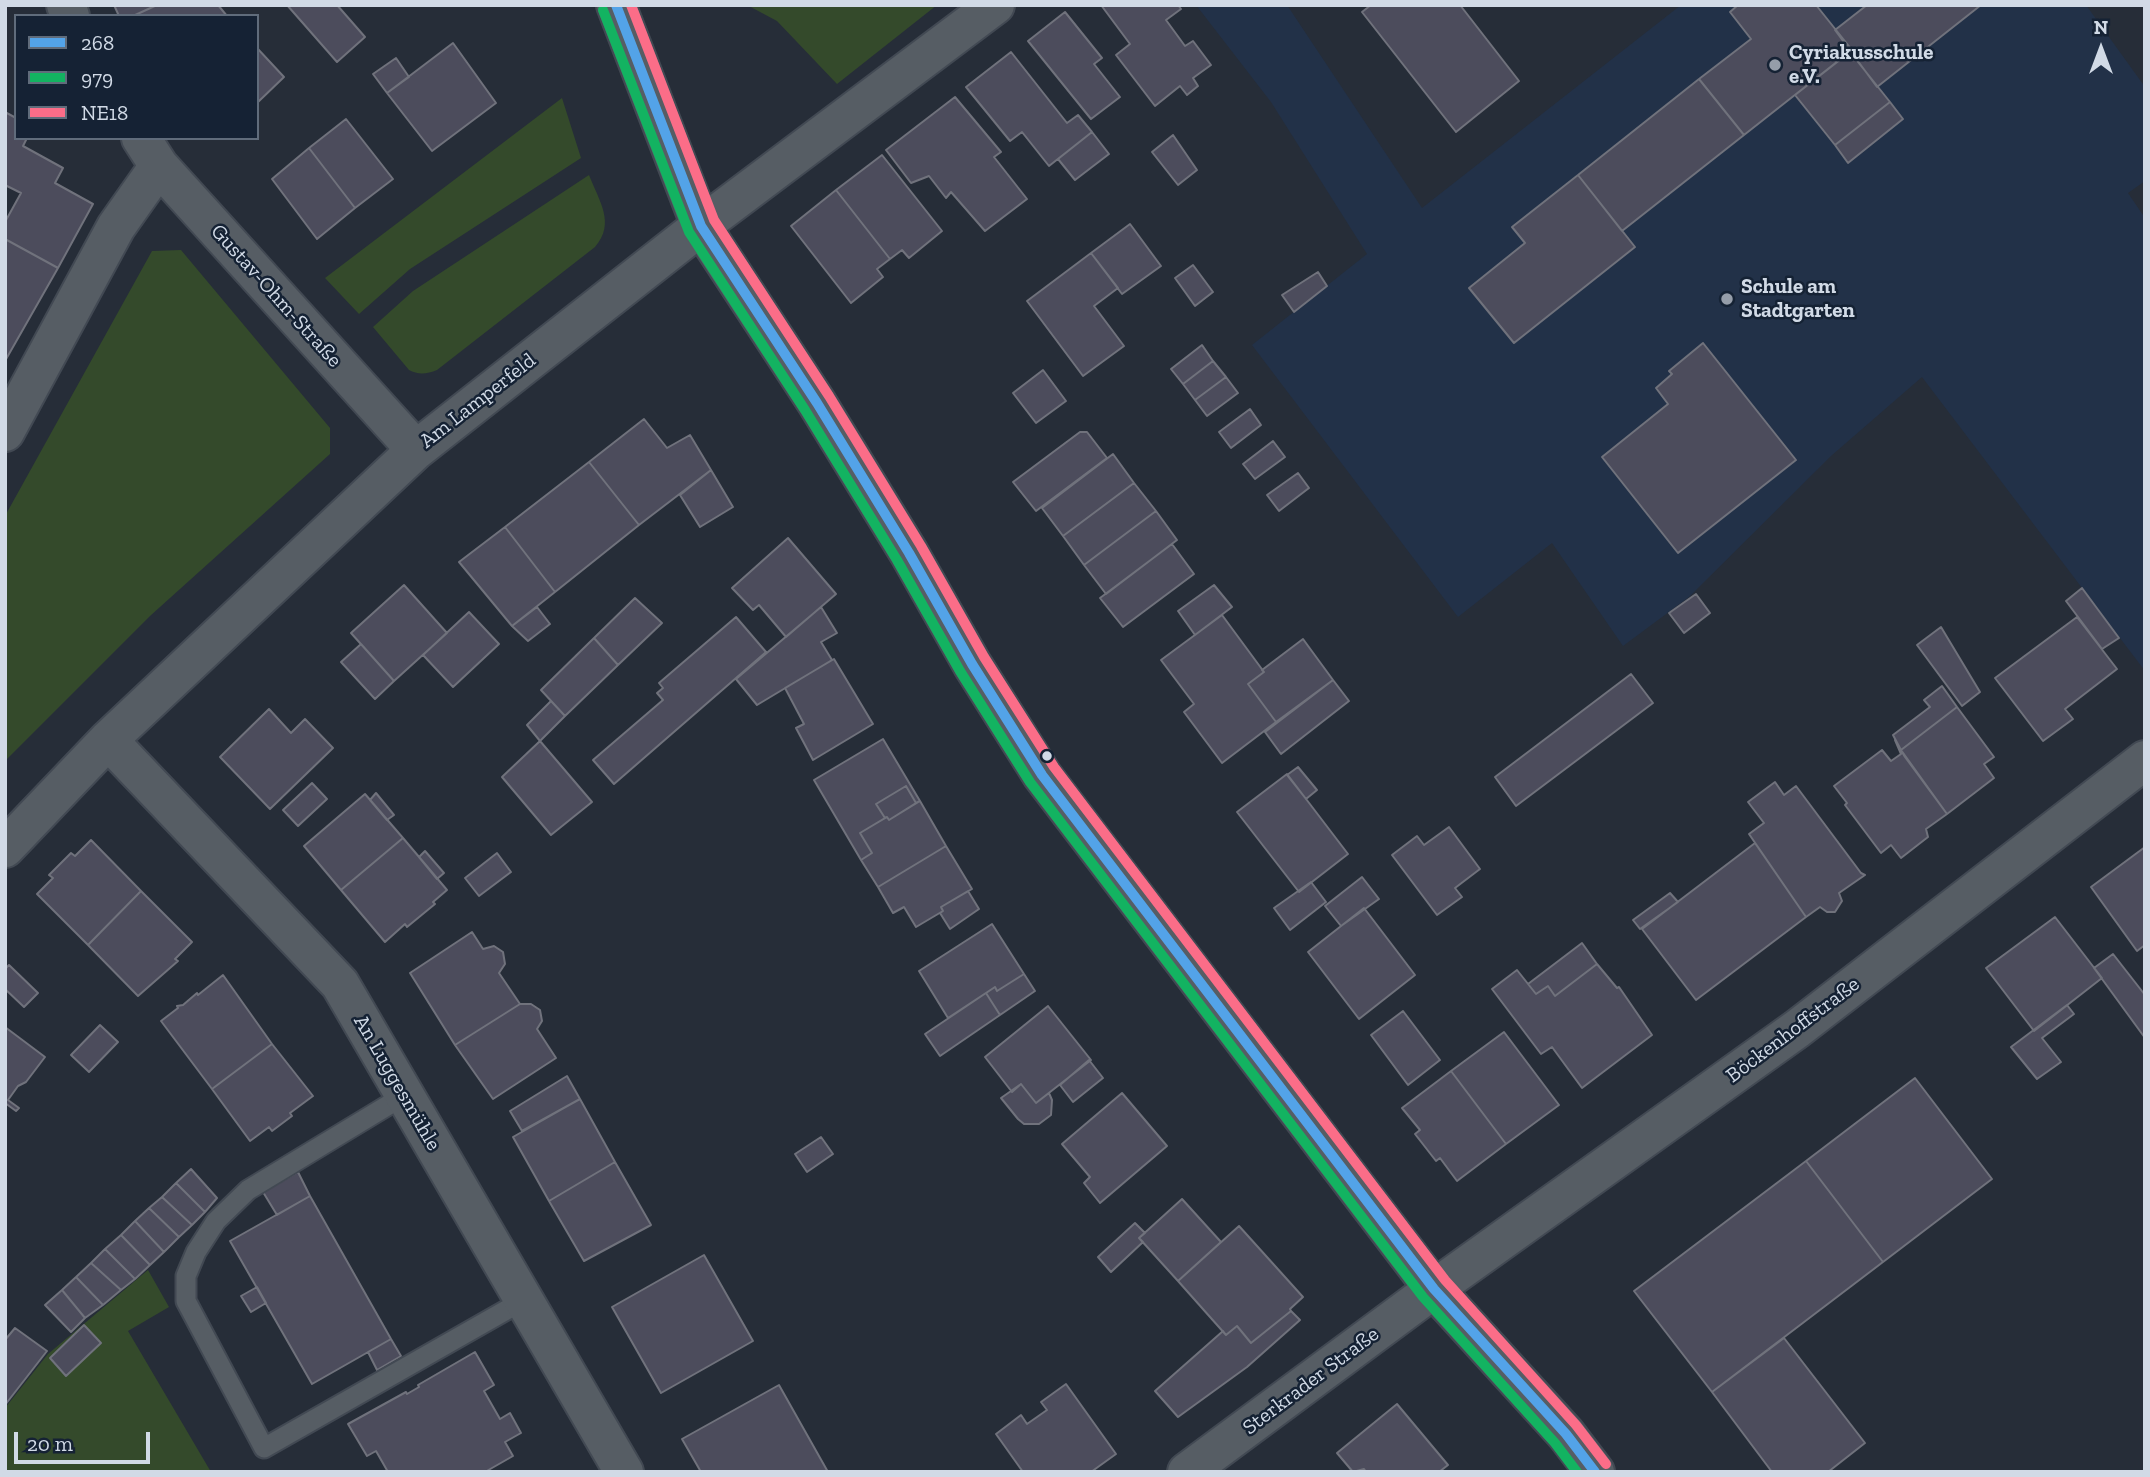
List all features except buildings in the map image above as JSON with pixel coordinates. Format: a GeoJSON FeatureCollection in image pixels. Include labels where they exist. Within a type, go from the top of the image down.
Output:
{"type":"FeatureCollection","features":[{"type":"Feature","properties":{"kind":"street"},"geometry":{"type":"LineString","coordinates":[[615,5],[701,226],[817,403],[909,553],[972,664],[1042,775],[1434,1289],[1566,1434],[1595,1472]]}},
{"type":"Feature","properties":{"kind":"street","name":"Am Lamperfeld"},"geometry":{"type":"LineString","coordinates":[[5,848],[108,740],[416,450],[701,226],[995,5]]}},
{"type":"Feature","properties":{"kind":"street"},"geometry":{"type":"LineString","coordinates":[[5,432],[116,228],[150,152]]}},
{"type":"Feature","properties":{"kind":"street","name":"Gustav-Ohm-Straße"},"geometry":{"type":"LineString","coordinates":[[150,152],[416,450]]}},
{"type":"Feature","properties":{"kind":"street","name":"An Luggesmühle"},"geometry":{"type":"LineString","coordinates":[[108,740],[340,984],[624,1472]]}},
{"type":"Feature","properties":{"kind":"street","name":"Böckenhoffstraße"},"geometry":{"type":"LineString","coordinates":[[1434,1289],[1797,1029],[2145,760]]}},
{"type":"Feature","properties":{"kind":"street","name":"Sterkrader Straße"},"geometry":{"type":"LineString","coordinates":[[1187,1472],[1434,1289]]}},
{"type":"Feature","properties":{"kind":"lane"},"geometry":{"type":"LineString","coordinates":[[405,1096],[248,1190],[216,1221],[195,1252],[186,1276],[186,1301],[264,1448],[524,1300]]}},
{"type":"Feature","properties":{"kind":"shaded area","name":"Schule am Stadtgarten"},"geometry":{"type":"Polygon","coordinates":[[[1196,5],[1287,5],[1422,208],[1681,5],[2086,5],[2145,87],[2145,181],[2128,193],[2145,218],[2145,671],[1922,377],[1831,456],[1689,597],[1623,646],[1552,543],[1458,617],[1252,345],[1367,254],[1271,102],[1196,5]]]}},
{"type":"Feature","properties":{"kind":"green space"},"geometry":{"type":"Polygon","coordinates":[[[747,5],[937,5],[837,84],[777,21],[747,5]]]}},
{"type":"Feature","properties":{"kind":"green space"},"geometry":{"type":"Polygon","coordinates":[[[562,98],[581,158],[410,269],[359,314],[325,278],[562,98]]]}},
{"type":"Feature","properties":{"kind":"green space"},"geometry":{"type":"Polygon","coordinates":[[[589,175],[601,203],[605,221],[601,238],[595,247],[437,370],[416,373],[409,370],[373,327],[413,291],[589,175]]]}},
{"type":"Feature","properties":{"kind":"green space"},"geometry":{"type":"Polygon","coordinates":[[[181,250],[330,428],[330,454],[150,616],[5,761],[5,516],[152,251],[181,250]]]}},
{"type":"Feature","properties":{"kind":"green space"},"geometry":{"type":"Polygon","coordinates":[[[148,1270],[169,1307],[128,1331],[211,1472],[5,1472],[5,1408],[48,1354],[148,1270]]]}},
{"type":"Feature","properties":{"kind":"transit line","name":"268"},"geometry":{"type":"LineString","coordinates":[[616,5],[701,226],[817,403],[909,553],[972,664],[1042,775],[1434,1289],[1566,1434],[1595,1472]]}},
{"type":"Feature","properties":{"kind":"transit line","name":"NE18"},"geometry":{"type":"LineString","coordinates":[[631,5],[714,220],[829,396],[921,546],[984,657],[1054,767],[1445,1280],[1576,1425],[1606,1464]]}},
{"type":"Feature","properties":{"kind":"transit line","name":"979"},"geometry":{"type":"LineString","coordinates":[[603,10],[689,232],[805,410],[897,560],[960,671],[1030,782],[1423,1297],[1555,1443],[1577,1472]]}},
{"type":"Feature","properties":{"kind":"place","name":"Cyriakusschule e.V."},"geometry":{"type":"Point","coordinates":[1775,65]}},
{"type":"Feature","properties":{"kind":"place","name":"Schule am Stadtgarten"},"geometry":{"type":"Point","coordinates":[1727,299]}}]}
